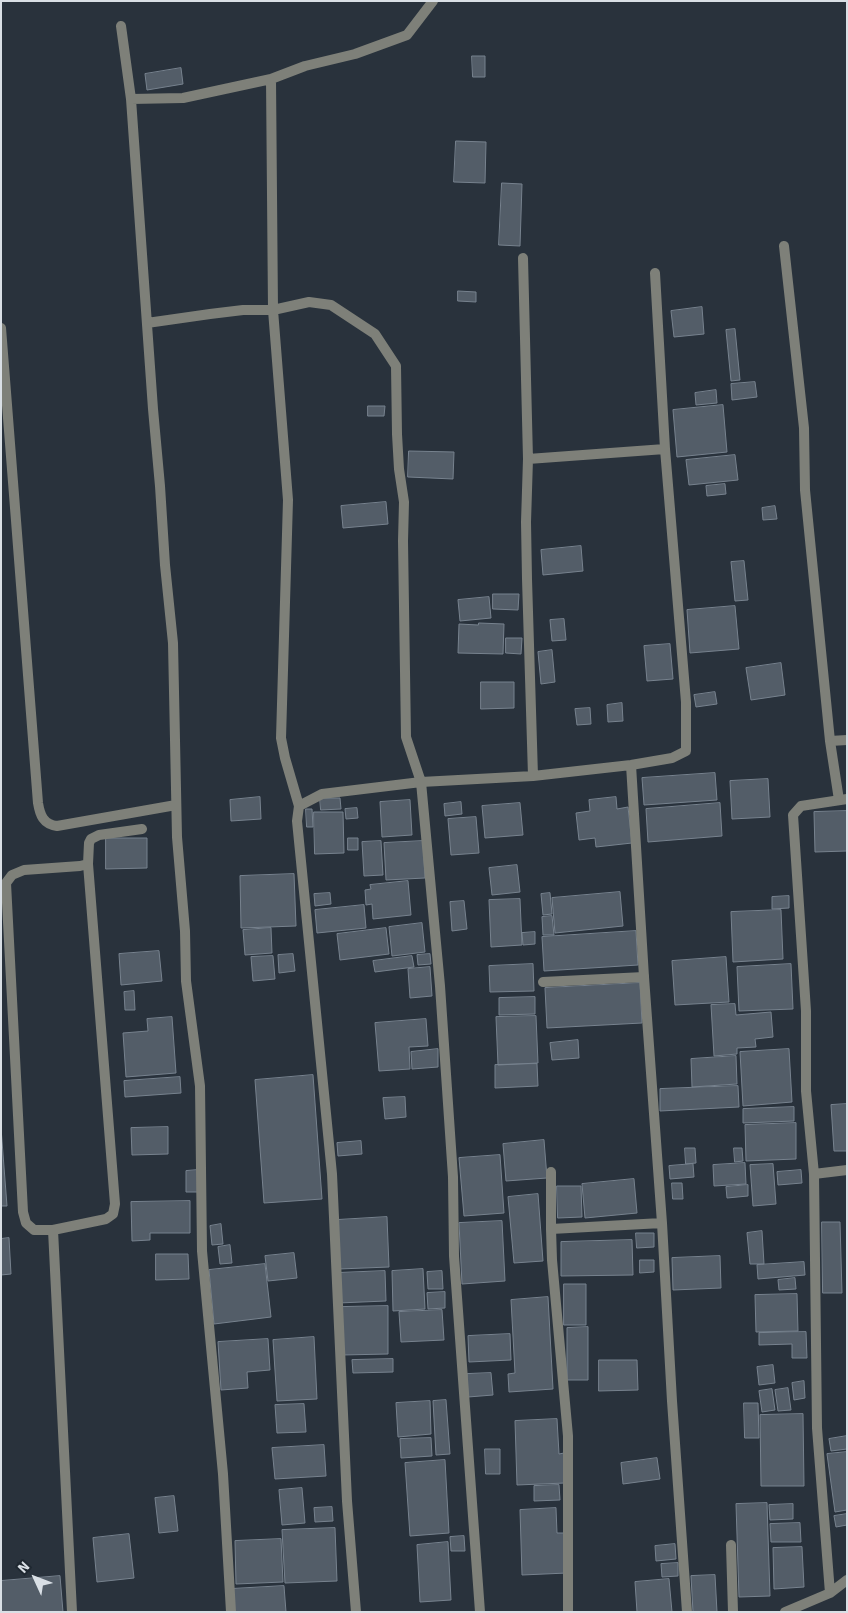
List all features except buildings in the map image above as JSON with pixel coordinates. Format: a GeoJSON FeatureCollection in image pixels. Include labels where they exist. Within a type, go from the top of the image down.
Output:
{"type":"FeatureCollection","features":[{"type":"Feature","properties":{"kind":"street"},"geometry":{"type":"LineString","coordinates":[[131,99],[183,98],[271,79],[305,66],[355,54],[407,35],[433,1]]}},
{"type":"Feature","properties":{"kind":"street"},"geometry":{"type":"LineString","coordinates":[[122,26],[131,99],[165,565],[173,643],[177,837],[185,931],[186,981],[200,1086],[202,1251],[223,1474],[231,1612]]}},
{"type":"Feature","properties":{"kind":"street"},"geometry":{"type":"LineString","coordinates":[[271,79],[273,310],[288,500],[281,738],[299,806],[297,821],[332,1174],[346,1501],[356,1612]]}},
{"type":"Feature","properties":{"kind":"street"},"geometry":{"type":"LineString","coordinates":[[784,246],[804,428],[804,474],[830,741],[843,799],[801,806],[793,815],[806,1011],[806,1092],[814,1174],[817,1428],[830,1593]]}},
{"type":"Feature","properties":{"kind":"street"},"geometry":{"type":"LineString","coordinates":[[522,258],[528,459],[527,579],[533,776]]}},
{"type":"Feature","properties":{"kind":"street"},"geometry":{"type":"LineString","coordinates":[[299,806],[322,794],[421,782],[533,776],[630,765],[672,758],[686,751],[686,702],[665,449],[655,274]]}},
{"type":"Feature","properties":{"kind":"street"},"geometry":{"type":"LineString","coordinates":[[147,322],[243,310],[273,310],[308,302],[331,305],[375,334],[396,366],[400,469],[404,502],[406,737],[421,782],[440,986],[452,1177],[454,1266],[480,1612]]}},
{"type":"Feature","properties":{"kind":"street"},"geometry":{"type":"LineString","coordinates":[[1,328],[40,816],[50,825],[56,826],[176,805]]}},
{"type":"Feature","properties":{"kind":"street"},"geometry":{"type":"LineString","coordinates":[[528,459],[665,449]]}},
{"type":"Feature","properties":{"kind":"street"},"geometry":{"type":"LineString","coordinates":[[830,741],[847,740]]}},
{"type":"Feature","properties":{"kind":"street"},"geometry":{"type":"LineString","coordinates":[[630,765],[687,1612]]}},
{"type":"Feature","properties":{"kind":"street"},"geometry":{"type":"LineString","coordinates":[[88,864],[24,870],[12,874],[6,883],[23,1212],[26,1223],[34,1230],[53,1230],[106,1219],[113,1214],[115,1204],[88,864],[89,843],[91,839],[99,835],[142,829]]}},
{"type":"Feature","properties":{"kind":"street"},"geometry":{"type":"LineString","coordinates":[[543,982],[644,977]]}},
{"type":"Feature","properties":{"kind":"street"},"geometry":{"type":"LineString","coordinates":[[814,1174],[847,1170]]}},
{"type":"Feature","properties":{"kind":"street"},"geometry":{"type":"LineString","coordinates":[[551,1172],[552,1260],[568,1436],[568,1612]]}},
{"type":"Feature","properties":{"kind":"street"},"geometry":{"type":"LineString","coordinates":[[551,1229],[662,1223]]}},
{"type":"Feature","properties":{"kind":"street"},"geometry":{"type":"LineString","coordinates":[[53,1230],[72,1612]]}},
{"type":"Feature","properties":{"kind":"street"},"geometry":{"type":"LineString","coordinates":[[731,1545],[733,1612]]}},
{"type":"Feature","properties":{"kind":"street"},"geometry":{"type":"LineString","coordinates":[[785,1612],[830,1593],[847,1580]]}}]}
